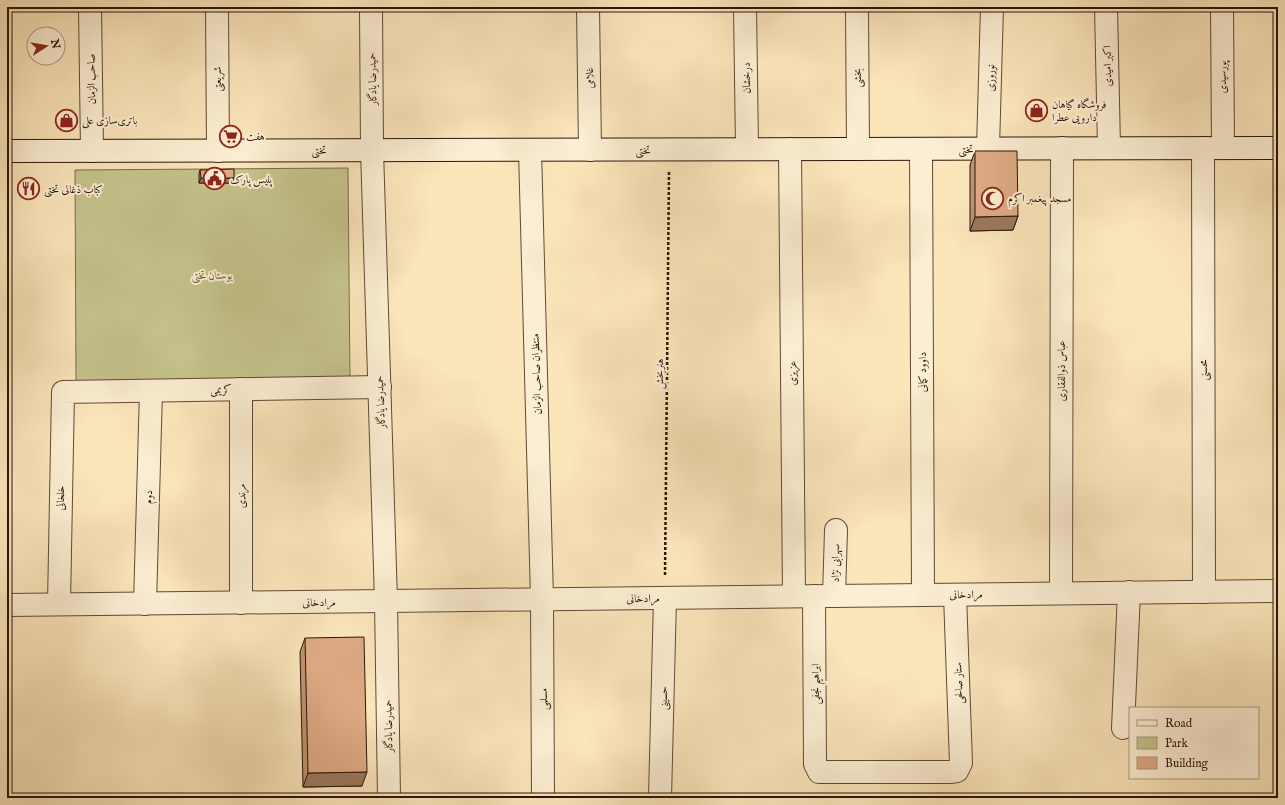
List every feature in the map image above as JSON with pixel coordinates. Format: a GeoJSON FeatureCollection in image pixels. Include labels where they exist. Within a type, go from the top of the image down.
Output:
{"type":"FeatureCollection","features":[{"type":"Feature","properties":{"kind":"street","name":"صاحب الزمان"},"geometry":{"type":"LineString","coordinates":[[90,7],[92,151]]}},
{"type":"Feature","properties":{"kind":"street","name":"شریعتی"},"geometry":{"type":"LineString","coordinates":[[217,7],[218,151]]}},
{"type":"Feature","properties":{"kind":"street","name":"حمیدرضا یادگار"},"geometry":{"type":"LineString","coordinates":[[371,7],[372,150],[386,601],[389,798]]}},
{"type":"Feature","properties":{"kind":"street","name":"غلامی"},"geometry":{"type":"LineString","coordinates":[[588,7],[590,150]]}},
{"type":"Feature","properties":{"kind":"street","name":"درخشان"},"geometry":{"type":"LineString","coordinates":[[745,7],[747,149]]}},
{"type":"Feature","properties":{"kind":"street","name":"بخشی"},"geometry":{"type":"LineString","coordinates":[[857,7],[858,149]]}},
{"type":"Feature","properties":{"kind":"street","name":"نوروزی"},"geometry":{"type":"LineString","coordinates":[[988,148],[992,7]]}},
{"type":"Feature","properties":{"kind":"street","name":"اکبر امیدی"},"geometry":{"type":"LineString","coordinates":[[1106,7],[1109,148]]}},
{"type":"Feature","properties":{"kind":"street","name":"پورسیدی"},"geometry":{"type":"LineString","coordinates":[[1213,148],[1222,7]]}},
{"type":"Feature","properties":{"kind":"street","name":"عباس ذوالفقاری"},"geometry":{"type":"LineString","coordinates":[[1061,593],[1062,148]]}},
{"type":"Feature","properties":{"kind":"street","name":"محسنی"},"geometry":{"type":"LineString","coordinates":[[1204,592],[1213,148]]}},
{"type":"Feature","properties":{"kind":"street","name":"تختی"},"geometry":{"type":"LineString","coordinates":[[7,151],[1278,148]]}},
{"type":"Feature","properties":{"kind":"street","name":"عزیزی"},"geometry":{"type":"LineString","coordinates":[[790,149],[814,596]]}},
{"type":"Feature","properties":{"kind":"street","name":"داوود کمانی"},"geometry":{"type":"LineString","coordinates":[[921,149],[923,595]]}},
{"type":"Feature","properties":{"kind":"street","name":"منتظران صاحب الزمان"},"geometry":{"type":"LineString","coordinates":[[530,150],[542,599]]}},
{"type":"Feature","properties":{"kind":"street","name":"کریمی"},"geometry":{"type":"LineString","coordinates":[[63,392],[380,387]]}},
{"type":"Feature","properties":{"kind":"street","name":"مرندی"},"geometry":{"type":"LineString","coordinates":[[241,389],[241,603]]}},
{"type":"Feature","properties":{"kind":"street","name":"دوم"},"geometry":{"type":"LineString","coordinates":[[145,604],[151,391]]}},
{"type":"Feature","properties":{"kind":"street","name":"خلخالی"},"geometry":{"type":"LineString","coordinates":[[59,604],[63,392]]}},
{"type":"Feature","properties":{"kind":"street","name":"سهرابی نژاد"},"geometry":{"type":"LineString","coordinates":[[814,596],[836,530]]}},
{"type":"Feature","properties":{"kind":"street","name":"مرادخانی"},"geometry":{"type":"LineString","coordinates":[[7,605],[1278,591]]}},
{"type":"Feature","properties":{"kind":"street"},"geometry":{"type":"LineString","coordinates":[[1123,728],[1129,592]]}},
{"type":"Feature","properties":{"kind":"street","name":"ستار صالحی"},"geometry":{"type":"LineString","coordinates":[[819,772],[958,771],[960,764],[955,594]]}},
{"type":"Feature","properties":{"kind":"street","name":"ابراهیم نجفی"},"geometry":{"type":"LineString","coordinates":[[814,596],[815,764],[819,772]]}},
{"type":"Feature","properties":{"kind":"street","name":"حسینی"},"geometry":{"type":"LineString","coordinates":[[660,798],[665,598]]}},
{"type":"Feature","properties":{"kind":"street","name":"مسلمی"},"geometry":{"type":"LineString","coordinates":[[542,599],[543,798]]}},
{"type":"Feature","properties":{"kind":"path","name":"هنربخش"},"geometry":{"type":"LineString","coordinates":[[665,598],[670,150]]}},
{"type":"Feature","properties":{"kind":"green space","name":"بوستان تختی"},"geometry":{"type":"Polygon","coordinates":[[[348,168],[350,381],[76,383],[75,170],[348,168]]]}},
{"type":"Feature","properties":{"kind":"building","name":"مسجد پیغمبر اکرم"},"geometry":{"type":"Polygon","coordinates":[[[975,151],[1017,151],[1018,216],[975,217],[975,151]]]}},
{"type":"Feature","properties":{"kind":"building"},"geometry":{"type":"Polygon","coordinates":[[[234,169],[234,178],[201,178],[200,170],[234,169]]]}},
{"type":"Feature","properties":{"kind":"building"},"geometry":{"type":"Polygon","coordinates":[[[364,637],[367,772],[308,773],[305,638],[364,637]]]}},
{"type":"Feature","properties":{"kind":"place","name":"فروشگاه گیاهان دارویی عطرا"},"geometry":{"type":"Point","coordinates":[1036,110]}},
{"type":"Feature","properties":{"kind":"place","name":"باتری‌سازی علی"},"geometry":{"type":"Point","coordinates":[66,120]}},
{"type":"Feature","properties":{"kind":"place","name":"هفت"},"geometry":{"type":"Point","coordinates":[230,136]}},
{"type":"Feature","properties":{"kind":"place","name":"پلیس پارک"},"geometry":{"type":"Point","coordinates":[215,179]}},
{"type":"Feature","properties":{"kind":"place","name":"کباب ذغالی تختی"},"geometry":{"type":"Point","coordinates":[28,189]}},
{"type":"Feature","properties":{"kind":"place","name":"مسجد پیغمبر اکرم"},"geometry":{"type":"Point","coordinates":[992,198]}}]}
